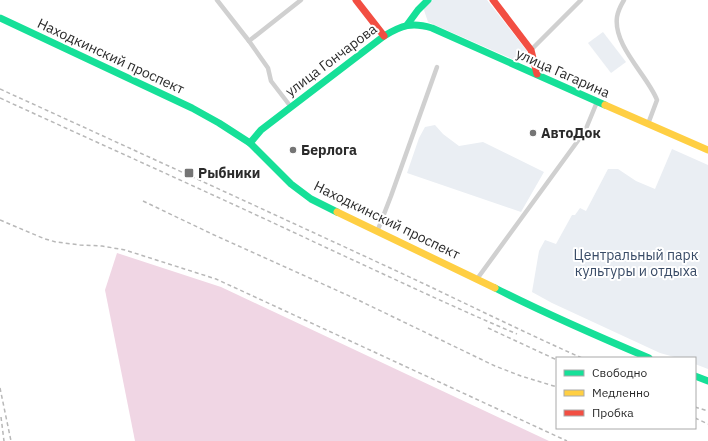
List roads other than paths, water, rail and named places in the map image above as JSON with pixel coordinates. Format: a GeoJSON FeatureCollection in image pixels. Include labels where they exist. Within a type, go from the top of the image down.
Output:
{"type":"FeatureCollection","features":[{"type":"Feature","properties":{"kind":"main road"},"geometry":{"type":"LineString","coordinates":[[356,0],[384,36]]}},
{"type":"Feature","properties":{"kind":"main road","name":"улица Гончарова"},"geometry":{"type":"LineString","coordinates":[[250,143],[261,130],[384,36],[394,29],[407,24],[428,0]]}},
{"type":"Feature","properties":{"kind":"main road"},"geometry":{"type":"LineString","coordinates":[[493,0],[531,50],[537,74]]}},
{"type":"Feature","properties":{"kind":"main road","name":"Находкинский проспект"},"geometry":{"type":"LineString","coordinates":[[0,18],[192,108],[219,123],[250,143],[280,173],[311,199],[528,305],[584,331],[647,357]]}},
{"type":"Feature","properties":{"kind":"main road","name":"улица Гагарина"},"geometry":{"type":"LineString","coordinates":[[407,24],[422,25],[432,28],[708,150]]}},
{"type":"Feature","properties":{"kind":"main road"},"geometry":{"type":"LineString","coordinates":[[696,376],[708,381]]}},
{"type":"Feature","properties":{"kind":"street"},"geometry":{"type":"LineString","coordinates":[[217,0],[268,68],[271,81],[291,107]]}},
{"type":"Feature","properties":{"kind":"street"},"geometry":{"type":"LineString","coordinates":[[249,41],[301,0]]}},
{"type":"Feature","properties":{"kind":"street"},"geometry":{"type":"LineString","coordinates":[[531,50],[581,0]]}},
{"type":"Feature","properties":{"kind":"street"},"geometry":{"type":"LineString","coordinates":[[624,0],[617,16],[620,37],[632,60],[657,100],[648,124]]}},
{"type":"Feature","properties":{"kind":"street"},"geometry":{"type":"LineString","coordinates":[[377,232],[437,67]]}},
{"type":"Feature","properties":{"kind":"street"},"geometry":{"type":"LineString","coordinates":[[477,279],[585,131],[597,102]]}},
{"type":"Feature","properties":{"kind":"railway"},"geometry":{"type":"LineString","coordinates":[[0,89],[401,273],[580,357]]}},
{"type":"Feature","properties":{"kind":"railway"},"geometry":{"type":"LineString","coordinates":[[0,98],[422,292],[517,334]]}},
{"type":"Feature","properties":{"kind":"railway"},"geometry":{"type":"LineString","coordinates":[[143,201],[356,299],[495,366],[556,387]]}},
{"type":"Feature","properties":{"kind":"railway"},"geometry":{"type":"LineString","coordinates":[[0,220],[45,239],[56,242],[102,246],[125,250],[216,279],[567,441]]}},
{"type":"Feature","properties":{"kind":"railway"},"geometry":{"type":"LineString","coordinates":[[488,328],[556,360]]}},
{"type":"Feature","properties":{"kind":"railway"},"geometry":{"type":"LineString","coordinates":[[0,388],[11,441]]}},
{"type":"Feature","properties":{"kind":"railway"},"geometry":{"type":"LineString","coordinates":[[696,407],[708,411]]}},
{"type":"Feature","properties":{"kind":"railway"},"geometry":{"type":"LineString","coordinates":[[1,417],[4,441]]}},
{"type":"Feature","properties":{"kind":"railway"},"geometry":{"type":"LineString","coordinates":[[696,418],[708,424]]}},
{"type":"Feature","properties":{"kind":"place","name":"АвтоДок"},"geometry":{"type":"Point","coordinates":[533,133]}},
{"type":"Feature","properties":{"kind":"place","name":"Берлога"},"geometry":{"type":"Point","coordinates":[293,150]}},
{"type":"Feature","properties":{"kind":"place","name":"Рыбники"},"geometry":{"type":"Point","coordinates":[189,173]}},
{"type":"Feature","properties":{"kind":"park label","name":"Центральный парк культуры и отдыха"},"geometry":{"type":"Point","coordinates":[636,264]}}]}
